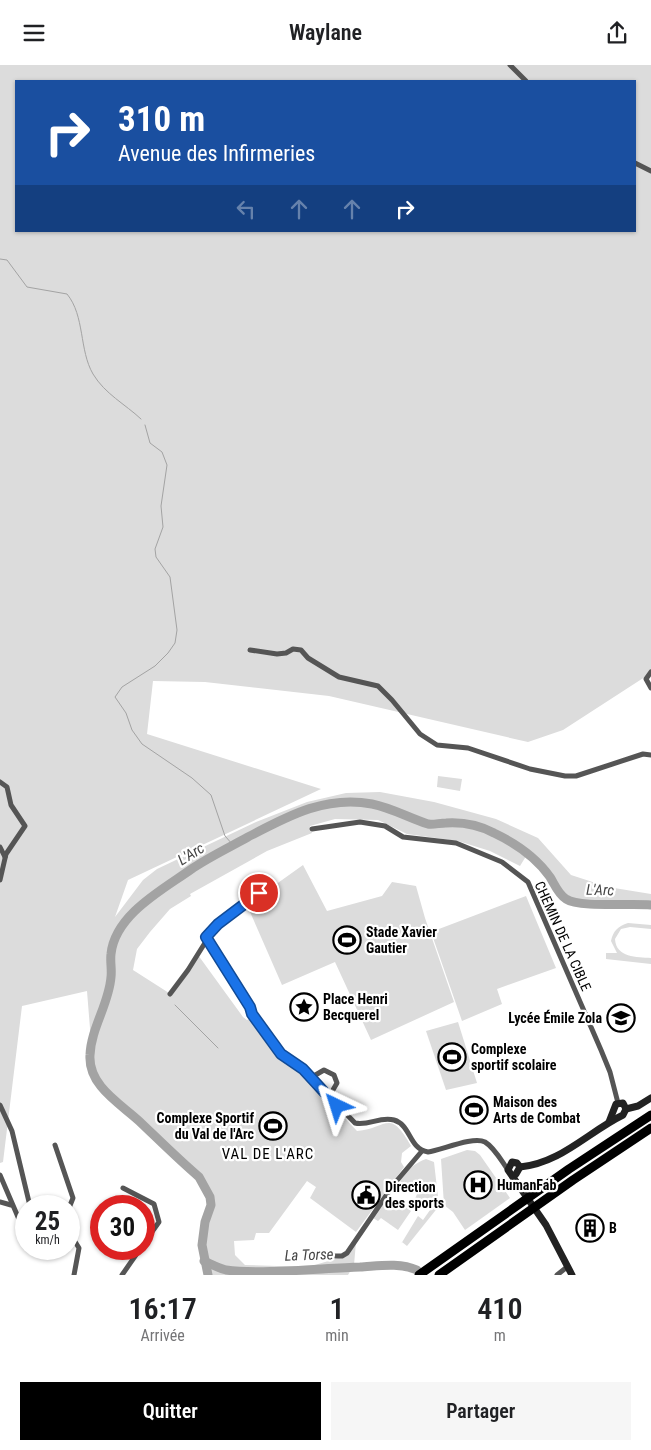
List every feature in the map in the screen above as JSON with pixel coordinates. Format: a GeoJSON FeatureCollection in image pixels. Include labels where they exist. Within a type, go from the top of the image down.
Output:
{"type":"FeatureCollection","features":[{"type":"Feature","properties":{"kind":"highway"},"geometry":{"type":"LineString","coordinates":[[419,1275],[568,1169],[651,1115]]}},
{"type":"Feature","properties":{"kind":"highway"},"geometry":{"type":"LineString","coordinates":[[439,1275],[573,1179],[651,1128]]}},
{"type":"Feature","properties":{"kind":"highway"},"geometry":{"type":"LineString","coordinates":[[448,1275],[497,1233]]}},
{"type":"Feature","properties":{"kind":"main road"},"geometry":{"type":"LineString","coordinates":[[513,1171],[566,1153],[607,1125],[618,1114],[626,1109],[638,1106],[651,1098]]}},
{"type":"Feature","properties":{"kind":"main road"},"geometry":{"type":"LineString","coordinates":[[618,1114],[614,1107],[618,1103],[623,1103],[626,1109]]}},
{"type":"Feature","properties":{"kind":"main road"},"geometry":{"type":"LineString","coordinates":[[512,1162],[517,1163],[513,1171],[517,1185],[546,1225],[569,1273]]}},
{"type":"Feature","properties":{"kind":"street"},"geometry":{"type":"LineString","coordinates":[[510,65],[525,80]]}},
{"type":"Feature","properties":{"kind":"street"},"geometry":{"type":"LineString","coordinates":[[636,164],[651,171]]}},
{"type":"Feature","properties":{"kind":"street"},"geometry":{"type":"LineString","coordinates":[[250,650],[276,654],[286,653],[293,649],[301,650],[308,658],[339,677],[378,686],[420,734],[437,745],[468,748],[530,769],[565,776],[576,776],[636,756],[651,755]]}},
{"type":"Feature","properties":{"kind":"street"},"geometry":{"type":"LineString","coordinates":[[651,672],[646,679],[651,688]]}},
{"type":"Feature","properties":{"kind":"street"},"geometry":{"type":"LineString","coordinates":[[0,782],[7,787],[11,805],[24,823],[23,829],[12,841],[5,857],[0,879]]}},
{"type":"Feature","properties":{"kind":"street","name":"CHEMIN DE LA CIBLE"},"geometry":{"type":"LineString","coordinates":[[312,829],[360,821],[385,826],[403,837],[456,843],[502,861],[517,871],[528,882],[610,1072],[618,1103]]}},
{"type":"Feature","properties":{"kind":"street"},"geometry":{"type":"LineString","coordinates":[[0,847],[5,857]]}},
{"type":"Feature","properties":{"kind":"street"},"geometry":{"type":"LineString","coordinates":[[170,994],[193,962],[206,937],[218,924],[259,893]]}},
{"type":"Feature","properties":{"kind":"street"},"geometry":{"type":"LineString","coordinates":[[206,937],[250,1007],[252,1014],[281,1054],[296,1062],[355,1123],[368,1123],[383,1119],[396,1120],[406,1131],[415,1146],[422,1151],[436,1151],[472,1140],[484,1141],[513,1171]]}},
{"type":"Feature","properties":{"kind":"street"},"geometry":{"type":"LineString","coordinates":[[312,1077],[324,1070],[334,1075],[337,1083],[330,1095],[331,1099]]}},
{"type":"Feature","properties":{"kind":"street"},"geometry":{"type":"LineString","coordinates":[[0,1105],[12,1131],[27,1195]]}},
{"type":"Feature","properties":{"kind":"street"},"geometry":{"type":"LineString","coordinates":[[54,1145],[72,1195]]}},
{"type":"Feature","properties":{"kind":"street"},"geometry":{"type":"LineString","coordinates":[[325,1256],[342,1256],[348,1253],[394,1184],[422,1151]]}},
{"type":"Feature","properties":{"kind":"street"},"geometry":{"type":"LineString","coordinates":[[501,1160],[512,1162]]}},
{"type":"Feature","properties":{"kind":"street"},"geometry":{"type":"LineString","coordinates":[[0,1175],[15,1212]]}},
{"type":"Feature","properties":{"kind":"street"},"geometry":{"type":"LineString","coordinates":[[123,1188],[137,1195]]}},
{"type":"Feature","properties":{"kind":"street"},"geometry":{"type":"LineString","coordinates":[[0,1202],[11,1205]]}},
{"type":"Feature","properties":{"kind":"street"},"geometry":{"type":"LineString","coordinates":[[155,1208],[159,1222],[155,1228]]}},
{"type":"Feature","properties":{"kind":"street"},"geometry":{"type":"LineString","coordinates":[[74,1275],[77,1260]]}},
{"type":"Feature","properties":{"kind":"street"},"geometry":{"type":"LineString","coordinates":[[122,1275],[132,1260]]}},
{"type":"Feature","properties":{"kind":"street"},"geometry":{"type":"LineString","coordinates":[[557,1275],[569,1273]]}},
{"type":"Feature","properties":{"kind":"shaded area"},"geometry":{"type":"Polygon","coordinates":[[[0,65],[651,65],[651,673],[563,730],[528,742],[329,696],[205,682],[153,681],[147,734],[321,789],[128,880],[115,917],[143,880],[157,869],[256,822],[307,802],[346,793],[380,792],[434,802],[496,819],[538,838],[571,875],[608,887],[651,894],[651,905],[579,904],[566,899],[528,853],[520,866],[490,851],[458,841],[407,834],[378,820],[335,819],[310,826],[312,833],[267,851],[190,894],[191,896],[170,909],[150,932],[137,949],[133,970],[169,993],[198,955],[243,1017],[247,1020],[252,1018],[286,1065],[294,1065],[357,1131],[387,1123],[392,1124],[398,1127],[411,1146],[402,1153],[401,1162],[404,1167],[356,1232],[310,1198],[316,1187],[307,1181],[269,1233],[256,1233],[254,1240],[234,1241],[235,1255],[245,1265],[308,1267],[342,1257],[356,1242],[354,1265],[348,1275],[208,1275],[202,1245],[205,1222],[211,1205],[210,1197],[199,1177],[138,1120],[112,1099],[100,1084],[89,1059],[91,1041],[87,991],[22,1006],[3,1162],[0,1163],[0,65]]]}},
{"type":"Feature","properties":{"kind":"shaded area"},"geometry":{"type":"Polygon","coordinates":[[[438,776],[462,779],[460,791],[437,787],[438,776]]]}},
{"type":"Feature","properties":{"kind":"shaded area","name":"Stade Xavier Gautier"},"geometry":{"type":"Polygon","coordinates":[[[303,865],[327,911],[382,896],[392,882],[416,886],[454,1002],[371,1040],[335,962],[282,985],[247,905],[303,865]]]}},
{"type":"Feature","properties":{"kind":"shaded area"},"geometry":{"type":"Polygon","coordinates":[[[526,896],[556,968],[497,989],[502,1004],[462,1021],[431,932],[526,896]]]}},
{"type":"Feature","properties":{"kind":"shaded area"},"geometry":{"type":"Polygon","coordinates":[[[628,923],[651,925],[651,929],[630,927],[621,929],[615,939],[616,945],[619,950],[628,955],[651,958],[651,964],[606,959],[606,953],[617,953],[611,941],[613,934],[619,927],[628,923]]]}},
{"type":"Feature","properties":{"kind":"shaded area","name":"Complexe sportif scolaire"},"geometry":{"type":"Polygon","coordinates":[[[458,1022],[477,1083],[446,1090],[426,1031],[458,1022]]]}},
{"type":"Feature","properties":{"kind":"shaded area","name":"HumanFab"},"geometry":{"type":"Polygon","coordinates":[[[467,1150],[475,1151],[480,1155],[510,1198],[465,1230],[453,1212],[444,1205],[441,1159],[467,1150]]]}},
{"type":"Feature","properties":{"kind":"shaded area"},"geometry":{"type":"Polygon","coordinates":[[[426,1159],[434,1162],[439,1206],[407,1246],[402,1242],[418,1216],[423,1220],[435,1203],[430,1200],[426,1206],[415,1199],[417,1194],[405,1185],[401,1186],[400,1179],[406,1172],[415,1164],[426,1159]]]}},
{"type":"Feature","properties":{"kind":"shaded area"},"geometry":{"type":"Polygon","coordinates":[[[389,1195],[411,1211],[398,1230],[381,1218],[378,1221],[373,1218],[389,1195]]]}},
{"type":"Feature","properties":{"kind":"waterway"},"geometry":{"type":"LineString","coordinates":[[0,259],[7,260],[27,287],[67,294],[77,312],[86,354],[93,374],[109,393],[141,419]]}},
{"type":"Feature","properties":{"kind":"waterway"},"geometry":{"type":"LineString","coordinates":[[145,425],[150,443],[162,452],[167,465],[161,506],[163,527],[155,549],[156,557],[170,577],[177,630],[175,643],[168,653],[155,666],[122,687],[115,697],[126,713],[132,730],[142,744],[192,778],[211,795],[225,836],[233,845]]}},
{"type":"Feature","properties":{"kind":"waterway","name":"L'Arc"},"geometry":{"type":"LineString","coordinates":[[208,1275],[202,1245],[205,1222],[211,1205],[210,1197],[199,1177],[107,1093],[94,1076],[91,1066],[90,1055],[93,1035],[110,987],[111,954],[114,940],[121,927],[143,904],[200,864],[278,822],[308,809],[323,805],[355,802],[379,806],[428,824],[464,824],[488,830],[525,851],[550,877],[561,895],[573,902],[651,905]]}},
{"type":"Feature","properties":{"kind":"waterway"},"geometry":{"type":"LineString","coordinates":[[175,1005],[218,1048]]}},
{"type":"Feature","properties":{"kind":"waterway","name":"La Torse"},"geometry":{"type":"LineString","coordinates":[[204,1261],[226,1270],[256,1272],[388,1265],[403,1266],[417,1270]]}},
{"type":"Feature","properties":{"kind":"place","name":"Stade Xavier Gautier"},"geometry":{"type":"Point","coordinates":[347,940]}},
{"type":"Feature","properties":{"kind":"place","name":"Place Henri Becquerel"},"geometry":{"type":"Point","coordinates":[304,1007]}},
{"type":"Feature","properties":{"kind":"place","name":"Lycée Émile Zola"},"geometry":{"type":"Point","coordinates":[621,1018]}},
{"type":"Feature","properties":{"kind":"place","name":"Complexe sportif scolaire"},"geometry":{"type":"Point","coordinates":[452,1057]}},
{"type":"Feature","properties":{"kind":"place","name":"Maison des Arts de Combat"},"geometry":{"type":"Point","coordinates":[474,1110]}},
{"type":"Feature","properties":{"kind":"place","name":"Complexe Sportif du Val de l'Arc"},"geometry":{"type":"Point","coordinates":[273,1126]}},
{"type":"Feature","properties":{"kind":"place","name":"HumanFab"},"geometry":{"type":"Point","coordinates":[478,1185]}},
{"type":"Feature","properties":{"kind":"place","name":"Direction des sports"},"geometry":{"type":"Point","coordinates":[366,1195]}},
{"type":"Feature","properties":{"kind":"place","name":"B"},"geometry":{"type":"Point","coordinates":[590,1228]}},
{"type":"Feature","properties":{"kind":"district","name":"VAL DE L'ARC"},"geometry":{"type":"Point","coordinates":[268,1154]}},
{"type":"Feature","properties":{"kind":"route"},"geometry":{"type":"LineString","coordinates":[[259,893],[218,924],[206,937],[250,1007],[252,1014],[281,1054],[296,1062],[337,1106]]}}]}
